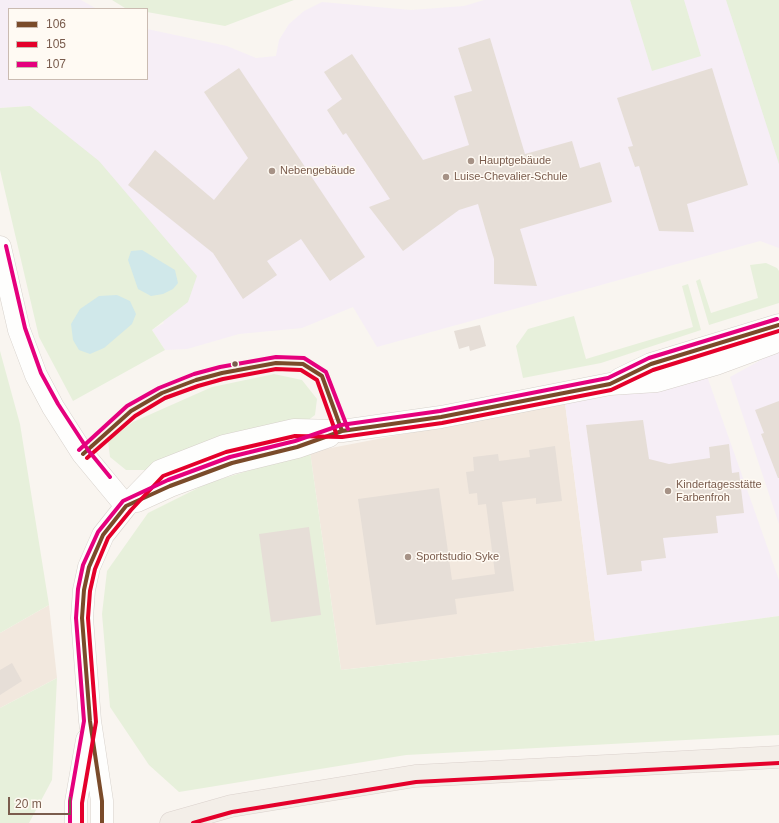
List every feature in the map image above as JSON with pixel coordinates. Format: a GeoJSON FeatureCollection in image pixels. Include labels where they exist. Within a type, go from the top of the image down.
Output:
{"type":"FeatureCollection","features":[{"type":"Feature","properties":{"kind":"main road"},"geometry":{"type":"LineString","coordinates":[[170,823],[231,806],[415,776],[779,757]]}},
{"type":"Feature","properties":{"kind":"street"},"geometry":{"type":"LineString","coordinates":[[0,247],[19,330],[36,375],[53,407],[83,454],[126,506]]}},
{"type":"Feature","properties":{"kind":"street"},"geometry":{"type":"LineString","coordinates":[[610,384],[651,364],[779,324]]}},
{"type":"Feature","properties":{"kind":"street"},"geometry":{"type":"LineString","coordinates":[[102,823],[102,801],[90,721],[82,618],[84,590],[89,568],[104,535],[126,506],[160,471],[224,446],[294,430],[342,431],[441,417],[610,384],[657,381],[716,364],[773,343],[779,338]]}},
{"type":"Feature","properties":{"kind":"street"},"geometry":{"type":"LineString","coordinates":[[76,823],[76,802],[90,721]]}},
{"type":"Feature","properties":{"kind":"shaded area","name":"Luise-Chevalier-Schule"},"geometry":{"type":"Polygon","coordinates":[[[0,0],[81,0],[95,8],[8,8],[8,80],[148,80],[148,29],[227,46],[256,58],[276,56],[279,40],[289,24],[304,11],[322,2],[411,10],[464,6],[484,0],[779,0],[779,248],[760,241],[377,347],[353,307],[302,328],[239,334],[187,349],[165,350],[152,330],[164,323],[30,106],[0,108],[0,0]]]}},
{"type":"Feature","properties":{"kind":"shaded area"},"geometry":{"type":"Polygon","coordinates":[[[779,350],[779,524],[730,377],[779,350]]]}},
{"type":"Feature","properties":{"kind":"shaded area"},"geometry":{"type":"Polygon","coordinates":[[[707,376],[779,580],[779,616],[595,641],[565,403],[662,388],[707,376]]]}},
{"type":"Feature","properties":{"kind":"shaded area"},"geometry":{"type":"Polygon","coordinates":[[[565,403],[595,641],[341,670],[310,452],[565,403]]]}},
{"type":"Feature","properties":{"kind":"shaded area"},"geometry":{"type":"Polygon","coordinates":[[[49,605],[57,678],[0,708],[0,633],[49,605]]]}},
{"type":"Feature","properties":{"kind":"green space"},"geometry":{"type":"Polygon","coordinates":[[[112,0],[294,0],[225,26],[148,12],[148,8],[125,8],[112,0]]]}},
{"type":"Feature","properties":{"kind":"green space"},"geometry":{"type":"Polygon","coordinates":[[[630,0],[684,0],[701,56],[652,71],[630,0]]]}},
{"type":"Feature","properties":{"kind":"green space"},"geometry":{"type":"Polygon","coordinates":[[[726,0],[779,0],[779,164],[741,46],[726,0]]]}},
{"type":"Feature","properties":{"kind":"green space"},"geometry":{"type":"Polygon","coordinates":[[[30,106],[99,161],[197,276],[188,302],[152,330],[165,350],[73,401],[39,337],[0,170],[0,108],[30,106]]]}},
{"type":"Feature","properties":{"kind":"green space"},"geometry":{"type":"Polygon","coordinates":[[[766,263],[777,268],[779,271],[779,303],[709,325],[696,281],[700,279],[711,313],[758,298],[750,265],[766,263]]]}},
{"type":"Feature","properties":{"kind":"green space"},"geometry":{"type":"Polygon","coordinates":[[[688,284],[701,330],[601,363],[523,378],[516,346],[528,329],[574,316],[586,359],[693,327],[682,286],[688,284]]]}},
{"type":"Feature","properties":{"kind":"green space"},"geometry":{"type":"Polygon","coordinates":[[[0,351],[20,424],[49,605],[0,633],[0,351]]]}},
{"type":"Feature","properties":{"kind":"green space"},"geometry":{"type":"Polygon","coordinates":[[[274,374],[302,380],[317,399],[315,415],[307,421],[148,470],[126,470],[110,457],[108,441],[133,422],[212,387],[274,374]]]}},
{"type":"Feature","properties":{"kind":"green space"},"geometry":{"type":"Polygon","coordinates":[[[310,452],[341,670],[595,641],[779,616],[779,735],[406,755],[179,792],[149,765],[110,707],[102,614],[107,571],[148,513],[208,483],[310,452]]]}},
{"type":"Feature","properties":{"kind":"green space"},"geometry":{"type":"Polygon","coordinates":[[[57,678],[52,780],[29,823],[0,823],[0,708],[57,678]]]}},
{"type":"Feature","properties":{"kind":"water"},"geometry":{"type":"Polygon","coordinates":[[[142,250],[175,270],[178,283],[173,289],[163,294],[151,296],[138,289],[128,260],[131,251],[142,250]]]}},
{"type":"Feature","properties":{"kind":"water"},"geometry":{"type":"Polygon","coordinates":[[[117,295],[130,301],[136,314],[132,324],[104,348],[90,354],[79,350],[73,340],[71,324],[80,309],[99,296],[117,295]]]}},
{"type":"Feature","properties":{"kind":"building","name":"Hauptgebäude"},"geometry":{"type":"Polygon","coordinates":[[[490,38],[525,154],[572,141],[580,168],[600,162],[612,202],[520,229],[537,286],[494,284],[494,259],[478,204],[459,210],[403,251],[369,207],[390,199],[346,133],[343,135],[327,110],[342,99],[324,72],[352,54],[423,160],[469,145],[454,96],[472,91],[458,48],[490,38]]]}},
{"type":"Feature","properties":{"kind":"building","name":"Nebengebäude"},"geometry":{"type":"Polygon","coordinates":[[[239,68],[365,257],[330,281],[301,239],[267,261],[277,275],[243,299],[213,253],[128,185],[155,150],[214,200],[248,158],[204,92],[239,68]]]}},
{"type":"Feature","properties":{"kind":"building"},"geometry":{"type":"Polygon","coordinates":[[[712,68],[748,185],[687,204],[694,232],[659,231],[639,166],[635,167],[628,147],[633,146],[617,98],[712,68]]]}},
{"type":"Feature","properties":{"kind":"building"},"geometry":{"type":"Polygon","coordinates":[[[480,325],[486,346],[470,351],[469,346],[459,349],[454,331],[480,325]]]}},
{"type":"Feature","properties":{"kind":"building"},"geometry":{"type":"Polygon","coordinates":[[[779,401],[778,478],[761,434],[764,433],[755,410],[779,401]]]}},
{"type":"Feature","properties":{"kind":"building","name":"Kindertagesstätte Farbenfroh"},"geometry":{"type":"Polygon","coordinates":[[[643,420],[649,459],[669,464],[710,458],[709,447],[729,444],[732,473],[739,472],[744,513],[716,516],[718,533],[663,538],[666,558],[641,561],[642,571],[607,575],[586,425],[643,420]]]}},
{"type":"Feature","properties":{"kind":"building","name":"Sportstudio Syke"},"geometry":{"type":"Polygon","coordinates":[[[555,446],[562,501],[536,504],[536,498],[502,502],[514,591],[455,599],[457,614],[376,625],[358,499],[439,488],[452,580],[495,574],[486,504],[478,505],[477,493],[469,494],[466,472],[474,471],[473,457],[498,454],[499,461],[530,457],[529,450],[555,446]]]}},
{"type":"Feature","properties":{"kind":"building"},"geometry":{"type":"Polygon","coordinates":[[[309,527],[321,615],[271,622],[259,534],[309,527]]]}},
{"type":"Feature","properties":{"kind":"building"},"geometry":{"type":"Polygon","coordinates":[[[12,663],[22,681],[0,695],[0,670],[12,663]]]}},
{"type":"Feature","properties":{"kind":"transit line","name":"107"},"geometry":{"type":"LineString","coordinates":[[6,246],[25,328],[41,373],[58,404],[88,450],[110,477]]}},
{"type":"Feature","properties":{"kind":"transit line","name":"107"},"geometry":{"type":"LineString","coordinates":[[70,823],[70,801],[84,721],[76,618],[78,589],[83,565],[98,532],[123,501],[168,480],[230,457],[295,441],[341,425],[440,411],[608,378],[649,358],[777,319]]}},
{"type":"Feature","properties":{"kind":"transit line","name":"106"},"geometry":{"type":"LineString","coordinates":[[102,823],[102,801],[90,721],[82,618],[84,590],[89,567],[103,535],[126,506],[170,486],[232,463],[297,447],[342,431],[441,417],[610,384],[651,364],[779,325]]}},
{"type":"Feature","properties":{"kind":"transit line","name":"105"},"geometry":{"type":"LineString","coordinates":[[82,823],[82,803],[96,722],[88,618],[90,591],[95,569],[108,538],[131,510],[163,476],[226,452],[295,436],[342,437],[442,423],[611,390],[653,370],[779,331]]}},
{"type":"Feature","properties":{"kind":"transit line","name":"107"},"geometry":{"type":"LineString","coordinates":[[79,450],[127,406],[159,388],[194,374],[220,367],[276,357],[304,358],[326,372],[348,429]]}},
{"type":"Feature","properties":{"kind":"transit line","name":"106"},"geometry":{"type":"LineString","coordinates":[[83,454],[131,411],[162,393],[196,380],[222,373],[276,363],[303,364],[322,376],[342,431]]}},
{"type":"Feature","properties":{"kind":"transit line","name":"105"},"geometry":{"type":"LineString","coordinates":[[87,458],[135,416],[165,398],[223,379],[276,369],[301,370],[317,380],[336,433]]}},
{"type":"Feature","properties":{"kind":"transit line","name":"105"},"geometry":{"type":"LineString","coordinates":[[193,823],[232,812],[416,782],[779,763]]}},
{"type":"Feature","properties":{"kind":"place","name":"Hauptgebäude"},"geometry":{"type":"Point","coordinates":[471,161]}},
{"type":"Feature","properties":{"kind":"place","name":"Nebengebäude"},"geometry":{"type":"Point","coordinates":[272,171]}},
{"type":"Feature","properties":{"kind":"place","name":"Luise-Chevalier-Schule"},"geometry":{"type":"Point","coordinates":[446,177]}},
{"type":"Feature","properties":{"kind":"place","name":"Kindertagesstätte Farbenfroh"},"geometry":{"type":"Point","coordinates":[668,491]}},
{"type":"Feature","properties":{"kind":"place","name":"Sportstudio Syke"},"geometry":{"type":"Point","coordinates":[408,557]}}]}
